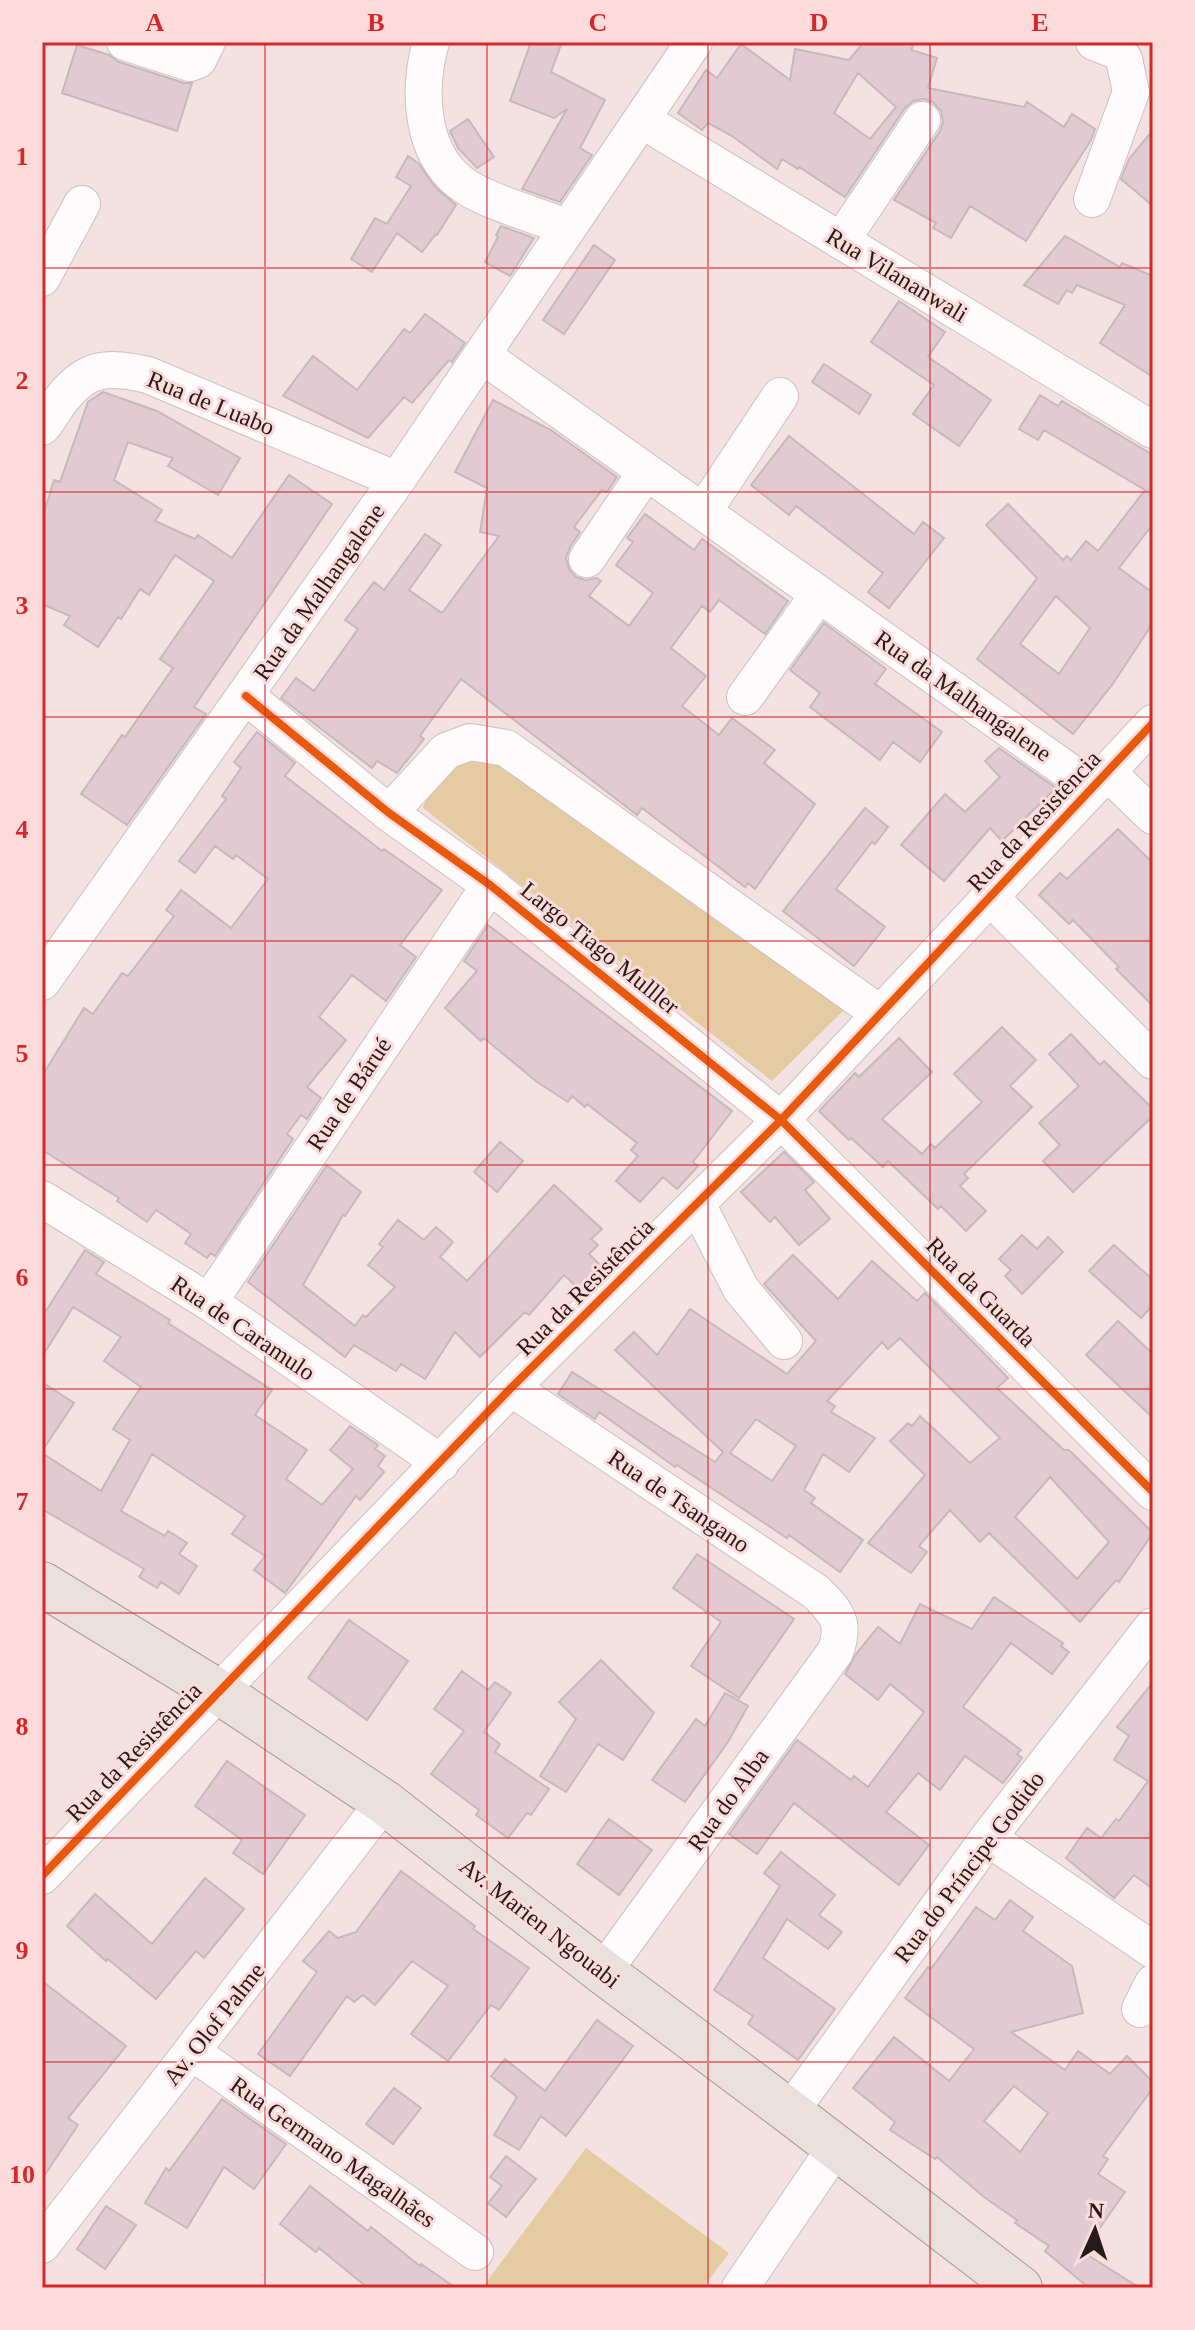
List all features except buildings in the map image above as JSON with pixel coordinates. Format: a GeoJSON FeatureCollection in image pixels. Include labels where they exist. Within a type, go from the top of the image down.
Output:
{"type":"FeatureCollection","features":[{"type":"Feature","properties":{"kind":"main road","name":"Av. Marien Ngouabi"},"geometry":{"type":"LineString","coordinates":[[42,1584],[219,1692],[384,1802],[1020,2288]]}},
{"type":"Feature","properties":{"kind":"street"},"geometry":{"type":"LineString","coordinates":[[125,42],[190,63],[198,60],[207,42]]}},
{"type":"Feature","properties":{"kind":"street","name":"Rua da Malhangalene"},"geometry":{"type":"LineString","coordinates":[[42,982],[397,480],[694,42]]}},
{"type":"Feature","properties":{"kind":"street"},"geometry":{"type":"LineString","coordinates":[[425,43],[427,132],[435,153],[449,173],[469,189],[566,227]]}},
{"type":"Feature","properties":{"kind":"street"},"geometry":{"type":"LineString","coordinates":[[1092,199],[1131,92],[1124,59],[1111,45]]}},
{"type":"Feature","properties":{"kind":"street","name":"Rua Vilananwali"},"geometry":{"type":"LineString","coordinates":[[642,120],[1153,430]]}},
{"type":"Feature","properties":{"kind":"street"},"geometry":{"type":"LineString","coordinates":[[841,241],[922,120]]}},
{"type":"Feature","properties":{"kind":"street"},"geometry":{"type":"LineString","coordinates":[[42,278],[82,204]]}},
{"type":"Feature","properties":{"kind":"street","name":"Rua da Malhangalene"},"geometry":{"type":"LineString","coordinates":[[482,355],[819,594],[1153,816]]}},
{"type":"Feature","properties":{"kind":"street","name":"Rua de Luabo"},"geometry":{"type":"LineString","coordinates":[[47,403],[94,371],[119,368],[148,375],[397,480]]}},
{"type":"Feature","properties":{"kind":"street"},"geometry":{"type":"LineString","coordinates":[[703,512],[780,396]]}},
{"type":"Feature","properties":{"kind":"street"},"geometry":{"type":"LineString","coordinates":[[587,559],[646,472]]}},
{"type":"Feature","properties":{"kind":"street"},"geometry":{"type":"LineString","coordinates":[[745,697],[819,594]]}},
{"type":"Feature","properties":{"kind":"street","name":"Largo Tiago Mulller"},"geometry":{"type":"LineString","coordinates":[[246,696],[389,813],[490,885],[781,1120]]}},
{"type":"Feature","properties":{"kind":"street","name":"Rua da Resistência"},"geometry":{"type":"LineString","coordinates":[[42,1876],[511,1388],[781,1120],[1153,723]]}},
{"type":"Feature","properties":{"kind":"street"},"geometry":{"type":"LineString","coordinates":[[389,813],[446,751],[470,742],[506,748],[879,1013]]}},
{"type":"Feature","properties":{"kind":"street","name":"Rua de Bárué"},"geometry":{"type":"LineString","coordinates":[[209,1302],[490,885]]}},
{"type":"Feature","properties":{"kind":"street"},"geometry":{"type":"LineString","coordinates":[[990,897],[1153,1061]]}},
{"type":"Feature","properties":{"kind":"street","name":"Rua da Guarda"},"geometry":{"type":"LineString","coordinates":[[781,1120],[1153,1492]]}},
{"type":"Feature","properties":{"kind":"street","name":"Rua de Caramulo"},"geometry":{"type":"LineString","coordinates":[[42,1199],[209,1302],[441,1463]]}},
{"type":"Feature","properties":{"kind":"street"},"geometry":{"type":"LineString","coordinates":[[697,1204],[741,1289],[784,1341]]}},
{"type":"Feature","properties":{"kind":"street","name":"Rua de Tsangano"},"geometry":{"type":"LineString","coordinates":[[511,1388],[816,1592],[832,1608],[840,1622]]}},
{"type":"Feature","properties":{"kind":"street","name":"Rua do Alba"},"geometry":{"type":"LineString","coordinates":[[603,1972],[835,1652],[840,1639],[840,1622]]}},
{"type":"Feature","properties":{"kind":"street","name":"Rua do Príncipe Godido"},"geometry":{"type":"LineString","coordinates":[[790,2112],[988,1838],[1153,1626]]}},
{"type":"Feature","properties":{"kind":"street","name":"Av. Olof Palme"},"geometry":{"type":"LineString","coordinates":[[42,2245],[384,1802]]}},
{"type":"Feature","properties":{"kind":"street"},"geometry":{"type":"LineString","coordinates":[[988,1838],[1153,1950]]}},
{"type":"Feature","properties":{"kind":"street","name":"Rua Germano Magalhães"},"geometry":{"type":"LineString","coordinates":[[192,2052],[475,2252]]}},
{"type":"Feature","properties":{"kind":"street"},"geometry":{"type":"LineString","coordinates":[[740,2288],[836,2147]]}},
{"type":"Feature","properties":{"kind":"shaded area"},"geometry":{"type":"Polygon","coordinates":[[[482,756],[848,1006],[772,1081],[423,808],[431,779],[440,766],[482,756]]]}},
{"type":"Feature","properties":{"kind":"shaded area"},"geometry":{"type":"Polygon","coordinates":[[[586,2148],[729,2253],[703,2288],[482,2288],[586,2148]]]}},
{"type":"Feature","properties":{"kind":"cycle path"},"geometry":{"type":"LineString","coordinates":[[246,696],[389,813],[490,885],[781,1120],[1153,1492]]}},
{"type":"Feature","properties":{"kind":"cycle path"},"geometry":{"type":"LineString","coordinates":[[42,1876],[511,1388],[781,1120],[1153,723]]}}]}
